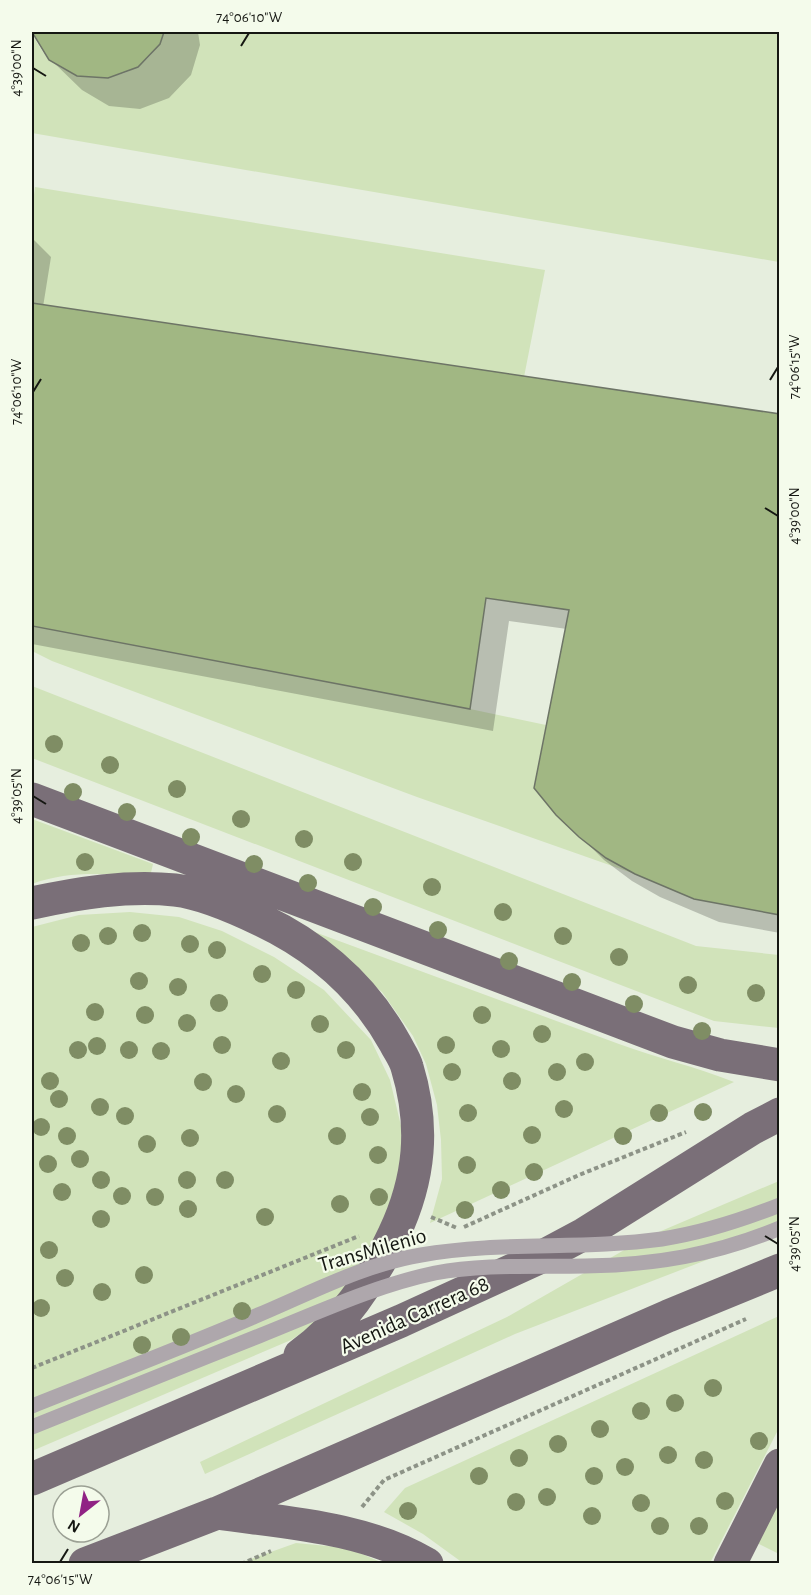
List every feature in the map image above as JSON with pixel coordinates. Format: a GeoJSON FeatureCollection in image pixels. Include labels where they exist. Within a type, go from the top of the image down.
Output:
{"type":"FeatureCollection","features":[{"type":"Feature","properties":{"kind":"main road"},"geometry":{"type":"LineString","coordinates":[[32,799],[673,1042],[720,1055],[780,1065]]}},
{"type":"Feature","properties":{"kind":"main road"},"geometry":{"type":"LineString","coordinates":[[32,903],[71,894],[126,888],[177,890],[231,906],[285,931],[334,966],[385,1024],[407,1065],[419,1129],[418,1157],[412,1188],[388,1248],[354,1301],[332,1328],[303,1353],[256,1384]]}},
{"type":"Feature","properties":{"kind":"main road","name":"Avenida Carrera 68"},"geometry":{"type":"LineString","coordinates":[[32,1479],[401,1321],[541,1257],[584,1234],[753,1128],[780,1114]]}},
{"type":"Feature","properties":{"kind":"main road"},"geometry":{"type":"LineString","coordinates":[[85,1563],[217,1512],[668,1316],[780,1270]]}},
{"type":"Feature","properties":{"kind":"main road"},"geometry":{"type":"LineString","coordinates":[[730,1563],[780,1465]]}},
{"type":"Feature","properties":{"kind":"main road"},"geometry":{"type":"LineString","coordinates":[[217,1512],[341,1531],[371,1538],[427,1563]]}},
{"type":"Feature","properties":{"kind":"lane","name":"TransMilenio"},"geometry":{"type":"LineString","coordinates":[[32,1406],[314,1290],[390,1263],[420,1255],[478,1249],[663,1239],[713,1227],[780,1205]]}},
{"type":"Feature","properties":{"kind":"lane","name":"TransMilenio"},"geometry":{"type":"LineString","coordinates":[[32,1427],[347,1300],[407,1280],[437,1273],[465,1270],[588,1266],[670,1260],[733,1245],[780,1228]]}},
{"type":"Feature","properties":{"kind":"path"},"geometry":{"type":"LineString","coordinates":[[460,1229],[579,1176],[696,1128]]}},
{"type":"Feature","properties":{"kind":"path"},"geometry":{"type":"LineString","coordinates":[[32,1368],[360,1236]]}},
{"type":"Feature","properties":{"kind":"path"},"geometry":{"type":"LineString","coordinates":[[384,1480],[747,1319]]}},
{"type":"Feature","properties":{"kind":"path"},"geometry":{"type":"LineString","coordinates":[[241,1563],[272,1551]]}},
{"type":"Feature","properties":{"kind":"green space"},"geometry":{"type":"Polygon","coordinates":[[[164,32],[779,32],[779,262],[32,133],[32,34],[50,60],[65,70],[99,77],[115,76],[145,61],[156,48],[164,32]]]}},
{"type":"Feature","properties":{"kind":"green space"},"geometry":{"type":"Polygon","coordinates":[[[35,187],[545,270],[524,377],[32,303],[32,211],[35,187]]]}},
{"type":"Feature","properties":{"kind":"green space"},"geometry":{"type":"Polygon","coordinates":[[[32,626],[546,725],[534,788],[579,837],[635,874],[417,797],[52,661],[32,651],[32,626]]]}},
{"type":"Feature","properties":{"kind":"green space"},"geometry":{"type":"Polygon","coordinates":[[[32,686],[696,946],[779,955],[779,1028],[714,1021],[32,758],[32,686]]]}},
{"type":"Feature","properties":{"kind":"green space"},"geometry":{"type":"Polygon","coordinates":[[[32,819],[153,864],[150,877],[75,875],[32,884],[32,819]]]}},
{"type":"Feature","properties":{"kind":"green space"},"geometry":{"type":"Polygon","coordinates":[[[130,912],[179,917],[222,931],[274,957],[324,990],[371,1040],[390,1080],[402,1130],[400,1170],[373,1254],[321,1320],[291,1340],[32,1451],[32,927],[79,915],[130,912]]]}},
{"type":"Feature","properties":{"kind":"green space"},"geometry":{"type":"Polygon","coordinates":[[[301,927],[619,1044],[734,1082],[430,1223],[442,1179],[437,1105],[426,1064],[413,1036],[382,992],[301,927]]]}},
{"type":"Feature","properties":{"kind":"green space"},"geometry":{"type":"Polygon","coordinates":[[[779,1181],[779,1232],[515,1334],[205,1474],[200,1462],[507,1317],[647,1237],[779,1181]]]}},
{"type":"Feature","properties":{"kind":"green space"},"geometry":{"type":"Polygon","coordinates":[[[779,1316],[779,1428],[710,1563],[463,1563],[423,1534],[384,1512],[405,1488],[779,1316]]]}},
{"type":"Feature","properties":{"kind":"green space"},"geometry":{"type":"Polygon","coordinates":[[[779,1499],[779,1547],[777,1553],[757,1543],[779,1499]]]}},
{"type":"Feature","properties":{"kind":"green space"},"geometry":{"type":"Polygon","coordinates":[[[296,1543],[348,1548],[383,1563],[237,1564],[296,1543]]]}},
{"type":"Feature","properties":{"kind":"building"},"geometry":{"type":"Polygon","coordinates":[[[32,32],[164,32],[160,44],[138,67],[108,78],[77,76],[49,60],[32,32]]]}},
{"type":"Feature","properties":{"kind":"building"},"geometry":{"type":"Polygon","coordinates":[[[32,303],[780,414],[780,915],[694,899],[635,874],[606,858],[579,837],[556,815],[534,788],[569,610],[486,598],[470,709],[32,626],[32,303]]]}}]}
